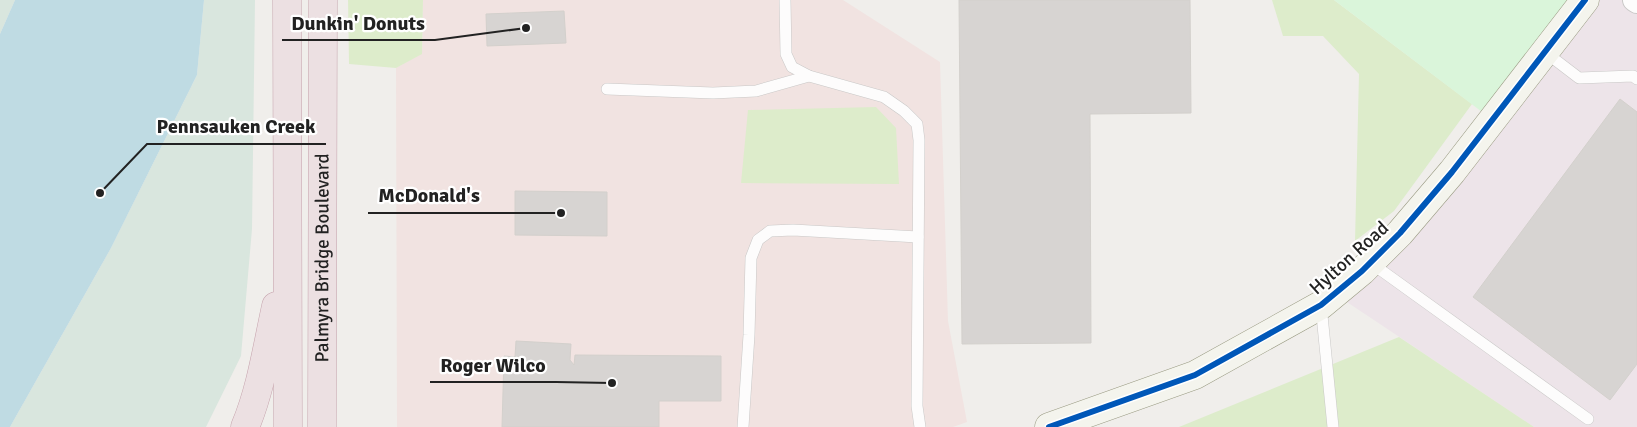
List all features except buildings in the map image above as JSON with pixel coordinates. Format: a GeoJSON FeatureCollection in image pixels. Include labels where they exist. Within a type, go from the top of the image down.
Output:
{"type":"FeatureCollection","features":[{"type":"Feature","properties":{"kind":"highway","name":"Palmyra Bridge Boulevard"},"geometry":{"type":"LineString","coordinates":[[287,0],[288,427]]}},
{"type":"Feature","properties":{"kind":"highway","name":"Palmyra Bridge Boulevard"},"geometry":{"type":"LineString","coordinates":[[322,427],[323,0]]}},
{"type":"Feature","properties":{"kind":"highway"},"geometry":{"type":"LineString","coordinates":[[245,427],[262,374],[287,251]]}},
{"type":"Feature","properties":{"kind":"street","name":"Hylton Road"},"geometry":{"type":"LineString","coordinates":[[1048,427],[1195,375],[1321,305],[1370,263],[1400,233],[1452,172],[1585,0]]}},
{"type":"Feature","properties":{"kind":"lane"},"geometry":{"type":"LineString","coordinates":[[785,0],[786,54],[792,68],[809,76],[884,97],[904,111],[917,124],[919,140],[917,406],[920,427]]}},
{"type":"Feature","properties":{"kind":"lane"},"geometry":{"type":"LineString","coordinates":[[1545,52],[1579,78],[1633,76],[1637,79]]}},
{"type":"Feature","properties":{"kind":"lane"},"geometry":{"type":"LineString","coordinates":[[607,89],[713,93],[756,91],[809,76]]}},
{"type":"Feature","properties":{"kind":"lane"},"geometry":{"type":"LineString","coordinates":[[743,427],[749,335],[751,258],[758,240],[770,231],[793,230],[918,236]]}},
{"type":"Feature","properties":{"kind":"lane"},"geometry":{"type":"LineString","coordinates":[[1370,263],[1588,419]]}},
{"type":"Feature","properties":{"kind":"lane"},"geometry":{"type":"LineString","coordinates":[[1321,305],[1334,427]]}},
{"type":"Feature","properties":{"kind":"shaded area"},"geometry":{"type":"Polygon","coordinates":[[[0,0],[15,0],[0,34],[0,0]]]}},
{"type":"Feature","properties":{"kind":"shaded area"},"geometry":{"type":"Polygon","coordinates":[[[204,0],[255,0],[252,229],[241,356],[206,427],[10,427],[111,248],[197,75],[204,0]]]}},
{"type":"Feature","properties":{"kind":"shaded area"},"geometry":{"type":"Polygon","coordinates":[[[423,0],[843,0],[940,62],[948,321],[967,422],[953,427],[397,427],[396,68],[422,53],[423,0]]]}},
{"type":"Feature","properties":{"kind":"shaded area"},"geometry":{"type":"Polygon","coordinates":[[[1582,0],[1637,0],[1637,427],[1534,427],[1335,294],[1582,0]]]}},
{"type":"Feature","properties":{"kind":"green space"},"geometry":{"type":"Polygon","coordinates":[[[348,0],[423,0],[422,54],[396,68],[349,64],[348,0]]]}},
{"type":"Feature","properties":{"kind":"green space"},"geometry":{"type":"Polygon","coordinates":[[[1272,0],[1334,0],[1472,104],[1394,211],[1355,241],[1359,74],[1323,36],[1283,36],[1272,0]]]}},
{"type":"Feature","properties":{"kind":"green space"},"geometry":{"type":"Polygon","coordinates":[[[1334,0],[1582,0],[1494,121],[1334,0]]]}},
{"type":"Feature","properties":{"kind":"green space"},"geometry":{"type":"Polygon","coordinates":[[[876,107],[896,128],[899,184],[741,183],[748,110],[876,107]]]}},
{"type":"Feature","properties":{"kind":"green space"},"geometry":{"type":"Polygon","coordinates":[[[1399,337],[1534,427],[1179,427],[1399,337]]]}},
{"type":"Feature","properties":{"kind":"water"},"geometry":{"type":"Polygon","coordinates":[[[15,0],[204,0],[197,75],[111,248],[10,427],[0,427],[0,34],[15,0]]]}},
{"type":"Feature","properties":{"kind":"cycle path"},"geometry":{"type":"LineString","coordinates":[[1049,427],[1195,375],[1321,305],[1362,271],[1400,233],[1452,172],[1585,0]]}},
{"type":"Feature","properties":{"kind":"place","name":"Dunkin' Donuts"},"geometry":{"type":"Point","coordinates":[526,28]}},
{"type":"Feature","properties":{"kind":"place","name":"Pennsauken Creek"},"geometry":{"type":"Point","coordinates":[100,193]}},
{"type":"Feature","properties":{"kind":"place","name":"McDonald's"},"geometry":{"type":"Point","coordinates":[561,213]}},
{"type":"Feature","properties":{"kind":"place","name":"Roger Wilco"},"geometry":{"type":"Point","coordinates":[612,383]}}]}
